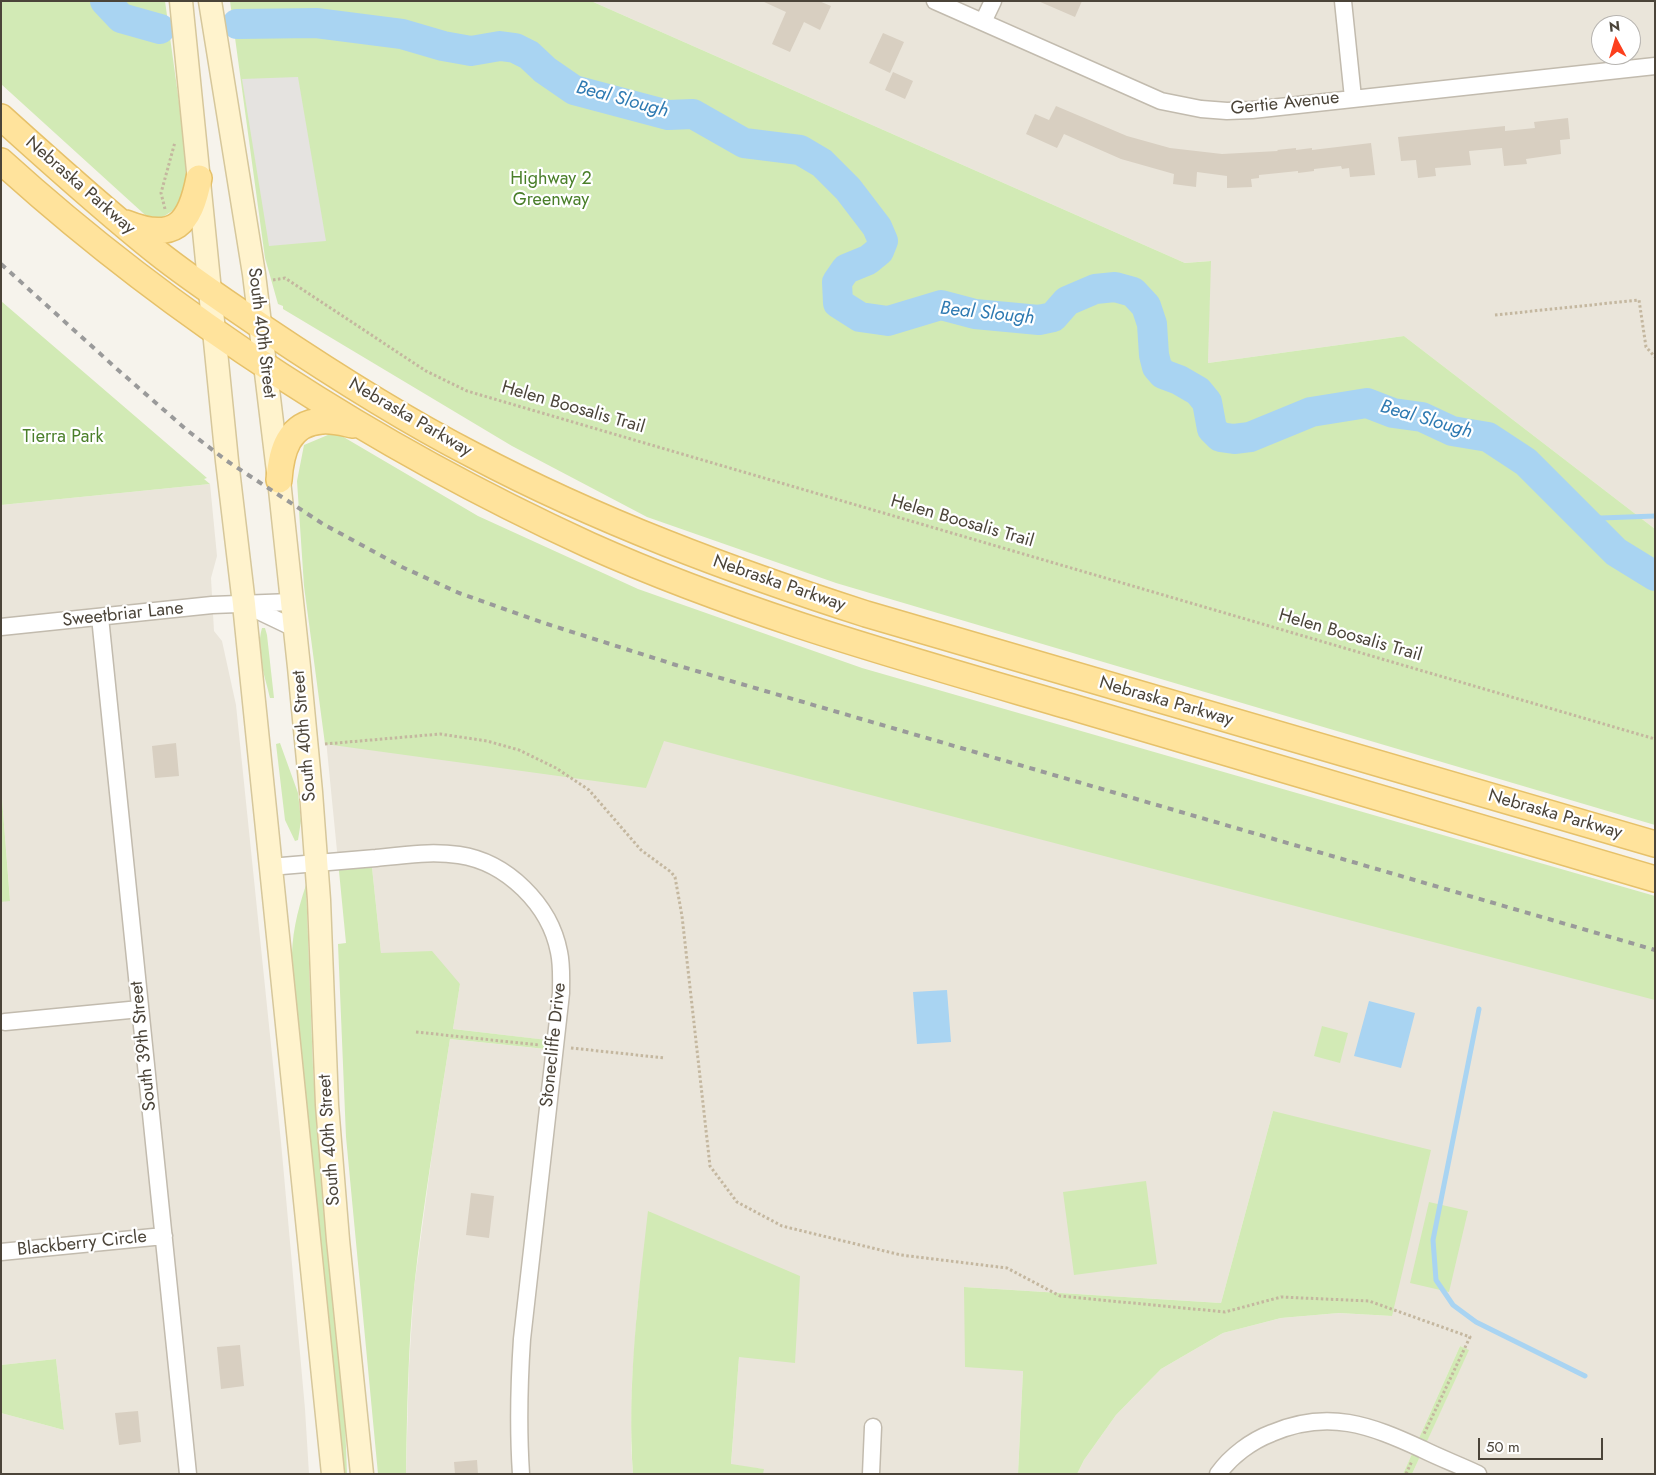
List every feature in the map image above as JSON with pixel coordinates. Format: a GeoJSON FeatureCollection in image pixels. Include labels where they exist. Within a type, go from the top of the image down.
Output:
{"type":"FeatureCollection","features":[{"type":"Feature","properties":{"kind":"main road","name":"South 40th Street"},"geometry":{"type":"LineString","coordinates":[[181,1],[333,1474]]}},
{"type":"Feature","properties":{"kind":"main road","name":"South 40th Street"},"geometry":{"type":"LineString","coordinates":[[210,1],[249,240],[266,365],[292,602],[311,792],[316,863],[327,1105],[338,1240],[362,1474]]}},
{"type":"Feature","properties":{"kind":"main road","name":"Nebraska Parkway"},"geometry":{"type":"LineString","coordinates":[[1,117],[82,191],[159,254],[210,292],[312,361],[472,455],[632,529],[707,559],[866,614],[1655,844]]}},
{"type":"Feature","properties":{"kind":"main road","name":"Nebraska Parkway"},"geometry":{"type":"LineString","coordinates":[[1,161],[105,250],[214,332],[329,406],[420,459],[502,504],[593,546],[685,585],[861,646],[1655,879]]}},
{"type":"Feature","properties":{"kind":"main road"},"geometry":{"type":"LineString","coordinates":[[118,220],[156,232],[173,229],[192,208],[196,198],[199,178]]}},
{"type":"Feature","properties":{"kind":"main road"},"geometry":{"type":"LineString","coordinates":[[279,480],[281,460],[287,443],[292,435],[306,425],[330,421],[372,431]]}},
{"type":"Feature","properties":{"kind":"street","name":"Gertie Avenue"},"geometry":{"type":"LineString","coordinates":[[935,1],[1161,100],[1181,106],[1202,109],[1252,110],[1655,66]]}},
{"type":"Feature","properties":{"kind":"street"},"geometry":{"type":"LineString","coordinates":[[983,22],[993,1]]}},
{"type":"Feature","properties":{"kind":"street"},"geometry":{"type":"LineString","coordinates":[[1343,1],[1353,98]]}},
{"type":"Feature","properties":{"kind":"street","name":"Sweetbriar Lane"},"geometry":{"type":"LineString","coordinates":[[1,628],[212,605],[292,602]]}},
{"type":"Feature","properties":{"kind":"street","name":"Sweetbriar Lane"},"geometry":{"type":"LineString","coordinates":[[244,604],[294,628]]}},
{"type":"Feature","properties":{"kind":"street","name":"South 39th Street"},"geometry":{"type":"LineString","coordinates":[[100,617],[188,1474]]}},
{"type":"Feature","properties":{"kind":"street","name":"Stonecliffe Drive"},"geometry":{"type":"LineString","coordinates":[[270,867],[425,853],[461,855],[480,861],[516,881],[531,896],[553,932],[561,965],[561,993],[522,1339],[519,1422],[521,1474]]}},
{"type":"Feature","properties":{"kind":"street"},"geometry":{"type":"LineString","coordinates":[[5,1022],[140,1008]]}},
{"type":"Feature","properties":{"kind":"street","name":"Blackberry Circle"},"geometry":{"type":"LineString","coordinates":[[1,1252],[164,1236]]}},
{"type":"Feature","properties":{"kind":"street"},"geometry":{"type":"LineString","coordinates":[[1218,1474],[1240,1451],[1261,1437],[1285,1427],[1335,1420],[1361,1424],[1385,1432],[1478,1474]]}},
{"type":"Feature","properties":{"kind":"street"},"geometry":{"type":"LineString","coordinates":[[871,1474],[873,1427]]}},
{"type":"Feature","properties":{"kind":"path","name":"Helen Boosalis Trail"},"geometry":{"type":"LineString","coordinates":[[285,278],[426,372],[467,392],[1655,739]]}},
{"type":"Feature","properties":{"kind":"path"},"geometry":{"type":"LineString","coordinates":[[1495,315],[1639,300],[1646,347],[1655,357]]}},
{"type":"Feature","properties":{"kind":"path"},"geometry":{"type":"LineString","coordinates":[[323,744],[440,734],[487,741],[519,750],[556,768],[590,790],[641,850],[671,872],[675,877],[682,916],[710,1166],[737,1202],[782,1226],[901,1255],[1007,1268],[1060,1296],[1225,1312],[1281,1297],[1369,1301],[1470,1337],[1418,1447]]}},
{"type":"Feature","properties":{"kind":"shaded area"},"geometry":{"type":"Polygon","coordinates":[[[591,1],[1655,1],[1655,529],[1404,336],[1208,363],[1210,261],[1185,263],[591,1]]]}},
{"type":"Feature","properties":{"kind":"shaded area"},"geometry":{"type":"Polygon","coordinates":[[[298,77],[326,241],[269,246],[242,79],[298,77]]]}},
{"type":"Feature","properties":{"kind":"shaded area"},"geometry":{"type":"Polygon","coordinates":[[[210,484],[217,556],[211,578],[214,631],[222,641],[236,705],[281,1142],[309,1474],[1,1474],[1,1413],[64,1430],[56,1359],[1,1365],[1,1019],[4,1021],[1,1015],[1,902],[10,900],[1,786],[1,505],[210,484]]]}},
{"type":"Feature","properties":{"kind":"shaded area"},"geometry":{"type":"Polygon","coordinates":[[[308,558],[1655,986],[1655,1474],[1412,1474],[1468,1350],[1460,1346],[1403,1474],[1077,1474],[1084,1460],[1116,1415],[1161,1369],[1223,1333],[1281,1318],[1339,1313],[1392,1316],[1273,1111],[1221,1303],[964,1287],[1023,1371],[1018,1474],[763,1474],[763,1469],[731,1465],[739,1357],[649,1211],[637,1311],[632,1381],[631,1446],[633,1474],[406,1474],[409,1366],[414,1288],[450,1039],[554,1050],[555,1041],[453,1029],[460,984],[381,953],[371,858],[338,861],[308,558]]]}},
{"type":"Feature","properties":{"kind":"green space"},"geometry":{"type":"Polygon","coordinates":[[[1,1],[165,1],[190,182],[184,203],[154,223],[1,84],[1,1]]]}},
{"type":"Feature","properties":{"kind":"green space","name":"Highway 2 Greenway"},"geometry":{"type":"Polygon","coordinates":[[[230,1],[591,1],[1185,263],[1211,261],[1208,363],[1404,336],[1655,529],[1655,825],[836,583],[647,517],[512,446],[283,309],[283,306],[278,304],[265,258],[230,1]]]}},
{"type":"Feature","properties":{"kind":"green space","name":"Tierra Park"},"geometry":{"type":"Polygon","coordinates":[[[1,301],[207,478],[204,479],[210,484],[1,505],[1,301]]]}},
{"type":"Feature","properties":{"kind":"green space"},"geometry":{"type":"Polygon","coordinates":[[[335,432],[478,516],[638,589],[862,668],[1655,896],[1655,1000],[664,741],[646,788],[325,744],[304,586],[297,481],[304,445],[335,432]]]}},
{"type":"Feature","properties":{"kind":"green space"},"geometry":{"type":"Polygon","coordinates":[[[262,628],[265,628],[267,635],[274,698],[270,698],[260,655],[262,628]]]}},
{"type":"Feature","properties":{"kind":"green space"},"geometry":{"type":"Polygon","coordinates":[[[280,743],[298,793],[301,821],[298,840],[295,841],[285,820],[276,744],[280,743]]]}},
{"type":"Feature","properties":{"kind":"green space"},"geometry":{"type":"Polygon","coordinates":[[[1,786],[10,901],[1,902],[1,786]]]}},
{"type":"Feature","properties":{"kind":"green space"},"geometry":{"type":"Polygon","coordinates":[[[371,858],[381,953],[432,951],[460,984],[453,1029],[556,1041],[555,1050],[450,1039],[414,1288],[409,1357],[406,1474],[378,1474],[346,1137],[338,944],[346,943],[338,861],[371,858]]]}},
{"type":"Feature","properties":{"kind":"green space"},"geometry":{"type":"Polygon","coordinates":[[[306,885],[317,1130],[345,1421],[347,1474],[344,1474],[292,966],[292,945],[295,925],[306,885]]]}},
{"type":"Feature","properties":{"kind":"green space"},"geometry":{"type":"Polygon","coordinates":[[[1322,1026],[1348,1033],[1340,1063],[1314,1056],[1322,1026]]]}},
{"type":"Feature","properties":{"kind":"green space"},"geometry":{"type":"Polygon","coordinates":[[[1273,1111],[1431,1150],[1392,1316],[1339,1313],[1281,1318],[1223,1333],[1161,1369],[1116,1415],[1084,1460],[1077,1474],[1018,1474],[1023,1371],[965,1367],[964,1287],[1221,1303],[1273,1111]]]}},
{"type":"Feature","properties":{"kind":"green space"},"geometry":{"type":"Polygon","coordinates":[[[1146,1181],[1157,1264],[1074,1275],[1063,1192],[1146,1181]]]}},
{"type":"Feature","properties":{"kind":"green space"},"geometry":{"type":"Polygon","coordinates":[[[1429,1202],[1468,1211],[1449,1292],[1410,1283],[1429,1202]]]}},
{"type":"Feature","properties":{"kind":"green space"},"geometry":{"type":"Polygon","coordinates":[[[648,1211],[800,1276],[795,1363],[739,1357],[731,1464],[764,1469],[763,1474],[633,1474],[632,1375],[648,1211]]]}},
{"type":"Feature","properties":{"kind":"green space"},"geometry":{"type":"Polygon","coordinates":[[[1460,1346],[1469,1350],[1412,1474],[1403,1474],[1460,1346]]]}},
{"type":"Feature","properties":{"kind":"green space"},"geometry":{"type":"Polygon","coordinates":[[[56,1359],[64,1430],[1,1413],[1,1365],[56,1359]]]}},
{"type":"Feature","properties":{"kind":"water"},"geometry":{"type":"Polygon","coordinates":[[[947,990],[951,1042],[917,1044],[913,992],[947,990]]]}},
{"type":"Feature","properties":{"kind":"water"},"geometry":{"type":"Polygon","coordinates":[[[1369,1001],[1415,1013],[1401,1068],[1354,1056],[1369,1001]]]}},
{"type":"Feature","properties":{"kind":"building"},"geometry":{"type":"Polygon","coordinates":[[[762,1],[819,1],[831,6],[820,30],[804,22],[790,52],[772,44],[786,12],[762,1]]]}},
{"type":"Feature","properties":{"kind":"building"},"geometry":{"type":"Polygon","coordinates":[[[1038,1],[1082,1],[1075,17],[1038,1]]]}},
{"type":"Feature","properties":{"kind":"building"},"geometry":{"type":"Polygon","coordinates":[[[883,33],[904,42],[890,73],[869,63],[883,33]]]}},
{"type":"Feature","properties":{"kind":"building"},"geometry":{"type":"Polygon","coordinates":[[[893,72],[913,81],[905,99],[885,90],[893,72]]]}},
{"type":"Feature","properties":{"kind":"building"},"geometry":{"type":"Polygon","coordinates":[[[1056,106],[1127,136],[1170,148],[1222,154],[1278,151],[1296,148],[1296,150],[1312,148],[1312,150],[1371,143],[1375,175],[1350,177],[1349,168],[1342,169],[1341,166],[1298,173],[1298,171],[1259,175],[1259,178],[1251,179],[1252,187],[1227,188],[1227,176],[1197,172],[1196,187],[1173,184],[1174,174],[1121,159],[1064,134],[1057,148],[1026,134],[1035,114],[1049,120],[1056,106]]]}},
{"type":"Feature","properties":{"kind":"building"},"geometry":{"type":"Polygon","coordinates":[[[1568,118],[1570,139],[1560,140],[1561,154],[1526,159],[1527,164],[1504,166],[1502,148],[1469,151],[1471,165],[1435,168],[1436,176],[1418,178],[1416,160],[1401,161],[1398,137],[1505,126],[1505,131],[1535,128],[1534,122],[1568,118]]]}},
{"type":"Feature","properties":{"kind":"building"},"geometry":{"type":"Polygon","coordinates":[[[176,743],[179,776],[155,778],[152,746],[176,743]]]}},
{"type":"Feature","properties":{"kind":"building"},"geometry":{"type":"Polygon","coordinates":[[[471,1193],[494,1196],[489,1238],[466,1235],[471,1193]]]}},
{"type":"Feature","properties":{"kind":"building"},"geometry":{"type":"Polygon","coordinates":[[[240,1345],[244,1386],[221,1389],[217,1347],[240,1345]]]}},
{"type":"Feature","properties":{"kind":"building"},"geometry":{"type":"Polygon","coordinates":[[[138,1411],[141,1442],[119,1445],[115,1413],[138,1411]]]}},
{"type":"Feature","properties":{"kind":"building"},"geometry":{"type":"Polygon","coordinates":[[[477,1460],[478,1474],[455,1474],[454,1462],[477,1460]]]}},
{"type":"Feature","properties":{"kind":"waterway","name":"Beal Slough"},"geometry":{"type":"LineString","coordinates":[[105,1],[121,18],[160,29]]}},
{"type":"Feature","properties":{"kind":"waterway","name":"Beal Slough"},"geometry":{"type":"LineString","coordinates":[[237,24],[316,23],[402,34],[443,46],[471,51],[500,46],[515,48],[529,55],[545,70],[574,90],[668,115],[693,114],[744,143],[800,150],[822,163],[848,189],[877,227],[883,241],[879,251],[868,260],[846,269],[837,282],[838,303],[860,317],[888,321],[941,305],[975,314],[1039,320],[1053,317],[1067,301],[1095,289],[1115,287],[1133,292],[1146,306],[1152,324],[1154,355],[1157,367],[1163,374],[1179,380],[1198,391],[1207,402],[1212,429],[1220,437],[1234,439],[1250,437],[1311,412],[1367,403],[1393,413],[1422,417],[1452,431],[1488,437],[1526,462],[1616,552],[1655,576]]}},
{"type":"Feature","properties":{"kind":"waterway"},"geometry":{"type":"LineString","coordinates":[[1582,517],[1655,516]]}},
{"type":"Feature","properties":{"kind":"waterway"},"geometry":{"type":"LineString","coordinates":[[1479,1009],[1433,1240],[1436,1280],[1453,1305],[1476,1322],[1585,1376]]}},
{"type":"Feature","properties":{"kind":"railway"},"geometry":{"type":"LineString","coordinates":[[1,264],[188,431],[227,461],[323,524],[402,567],[459,593],[544,623],[676,665],[1655,950]]}}]}
